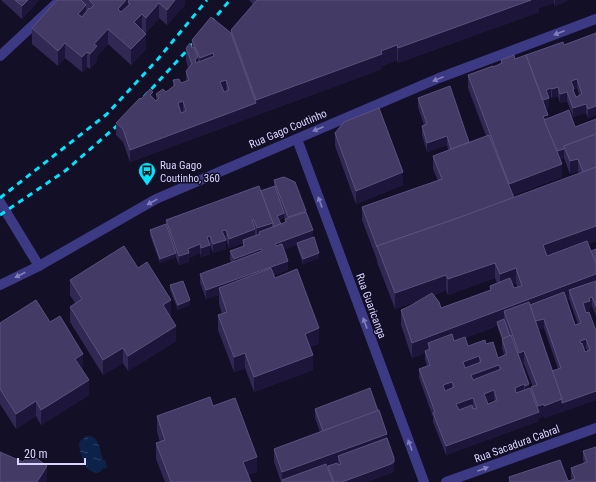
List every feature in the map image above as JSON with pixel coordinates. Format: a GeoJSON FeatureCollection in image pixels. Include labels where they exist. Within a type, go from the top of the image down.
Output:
{"type":"FeatureCollection","features":[{"type":"Feature","properties":{"kind":"street"},"geometry":{"type":"LineString","coordinates":[[0,56],[60,0]]}},
{"type":"Feature","properties":{"kind":"street","name":"Rua Gago Coutinho"},"geometry":{"type":"LineString","coordinates":[[0,285],[39,266],[156,199],[439,78],[596,19]]}},
{"type":"Feature","properties":{"kind":"street","name":"Rua Guaricanga"},"geometry":{"type":"LineString","coordinates":[[297,139],[424,482]]}},
{"type":"Feature","properties":{"kind":"street"},"geometry":{"type":"LineString","coordinates":[[0,202],[39,266]]}},
{"type":"Feature","properties":{"kind":"street","name":"Rua Sacadura Cabral"},"geometry":{"type":"LineString","coordinates":[[446,482],[596,428]]}},
{"type":"Feature","properties":{"kind":"water"},"geometry":{"type":"Polygon","coordinates":[[[86,436],[94,438],[100,447],[103,460],[105,460],[107,468],[102,469],[100,472],[92,472],[87,468],[84,461],[79,444],[86,436]]]}},
{"type":"Feature","properties":{"kind":"building"},"geometry":{"type":"Polygon","coordinates":[[[15,0],[28,0],[22,6],[15,0]]]}},
{"type":"Feature","properties":{"kind":"building"},"geometry":{"type":"Polygon","coordinates":[[[57,0],[81,0],[86,5],[78,14],[82,17],[89,8],[90,9],[94,5],[89,0],[126,0],[118,9],[121,12],[130,4],[128,2],[129,0],[175,0],[167,10],[159,3],[146,18],[142,14],[134,22],[146,34],[131,49],[108,29],[94,44],[97,46],[90,54],[87,52],[82,57],[65,43],[58,51],[32,28],[57,0]]]}},
{"type":"Feature","properties":{"kind":"building"},"geometry":{"type":"Polygon","coordinates":[[[257,0],[531,0],[398,48],[397,45],[381,51],[382,54],[256,100],[231,30],[257,0]]]}},
{"type":"Feature","properties":{"kind":"building"},"geometry":{"type":"Polygon","coordinates":[[[211,17],[231,33],[256,103],[130,150],[123,129],[116,123],[150,89],[153,92],[150,95],[156,101],[159,98],[156,94],[163,89],[166,92],[175,85],[173,80],[179,79],[181,83],[189,80],[186,71],[192,64],[186,48],[190,43],[192,48],[194,47],[198,57],[195,59],[196,63],[214,56],[213,53],[200,58],[192,40],[211,17]],[[226,80],[220,82],[224,92],[229,90],[226,80]],[[183,101],[178,103],[181,113],[186,111],[183,101]]]}},
{"type":"Feature","properties":{"kind":"building"},"geometry":{"type":"Polygon","coordinates":[[[596,33],[596,106],[588,109],[586,104],[573,108],[567,92],[560,94],[558,87],[546,90],[549,98],[543,100],[526,55],[563,42],[564,45],[596,33]],[[577,79],[571,81],[576,97],[582,94],[577,79]]]}},
{"type":"Feature","properties":{"kind":"building"},"geometry":{"type":"Polygon","coordinates":[[[514,55],[515,59],[526,55],[548,115],[543,116],[562,164],[509,184],[468,75],[493,67],[502,63],[501,60],[514,55]]]}},
{"type":"Feature","properties":{"kind":"building"},"geometry":{"type":"Polygon","coordinates":[[[450,86],[469,142],[451,149],[447,136],[427,143],[422,126],[427,124],[418,98],[450,86]]]}},
{"type":"Feature","properties":{"kind":"building"},"geometry":{"type":"Polygon","coordinates":[[[379,108],[403,172],[356,191],[335,133],[344,122],[379,108]]]}},
{"type":"Feature","properties":{"kind":"building"},"geometry":{"type":"Polygon","coordinates":[[[569,110],[575,127],[596,119],[596,134],[564,146],[564,149],[557,151],[544,120],[569,110]]]}},
{"type":"Feature","properties":{"kind":"building"},"geometry":{"type":"Polygon","coordinates":[[[596,134],[596,167],[583,172],[578,159],[570,161],[564,146],[596,134]]]}},
{"type":"Feature","properties":{"kind":"building"},"geometry":{"type":"Polygon","coordinates":[[[489,135],[514,198],[377,247],[362,207],[442,179],[433,156],[489,135]]]}},
{"type":"Feature","properties":{"kind":"building"},"geometry":{"type":"Polygon","coordinates":[[[596,167],[596,226],[543,245],[547,256],[587,241],[596,263],[596,274],[412,343],[401,310],[432,293],[439,302],[441,308],[491,290],[490,286],[510,278],[514,288],[522,286],[516,268],[500,274],[495,263],[448,279],[446,275],[395,293],[377,246],[596,167]]]}},
{"type":"Feature","properties":{"kind":"building"},"geometry":{"type":"Polygon","coordinates":[[[284,177],[295,182],[306,211],[288,217],[274,180],[284,177]]]}},
{"type":"Feature","properties":{"kind":"building"},"geometry":{"type":"Polygon","coordinates":[[[259,186],[273,223],[257,228],[254,220],[252,220],[255,229],[229,239],[226,230],[222,231],[226,240],[213,244],[210,236],[207,237],[210,245],[201,248],[200,244],[188,249],[189,253],[179,256],[166,220],[259,186]]]}},
{"type":"Feature","properties":{"kind":"building"},"geometry":{"type":"Polygon","coordinates":[[[275,186],[284,213],[277,216],[281,224],[273,227],[273,223],[261,191],[275,186]]]}},
{"type":"Feature","properties":{"kind":"building"},"geometry":{"type":"Polygon","coordinates":[[[306,212],[313,230],[275,244],[276,246],[282,244],[288,261],[206,290],[200,274],[262,251],[261,249],[234,259],[230,251],[244,246],[243,240],[260,234],[259,232],[286,222],[285,219],[306,212]]]}},
{"type":"Feature","properties":{"kind":"building"},"geometry":{"type":"Polygon","coordinates":[[[166,224],[176,253],[160,259],[150,230],[166,224]]]}},
{"type":"Feature","properties":{"kind":"building"},"geometry":{"type":"Polygon","coordinates":[[[314,237],[319,253],[303,259],[297,243],[314,237]]]}},
{"type":"Feature","properties":{"kind":"building"},"geometry":{"type":"Polygon","coordinates":[[[124,246],[138,268],[147,262],[171,300],[163,305],[176,326],[128,356],[123,348],[103,360],[70,307],[82,299],[70,280],[124,246]]]}},
{"type":"Feature","properties":{"kind":"building"},"geometry":{"type":"Polygon","coordinates":[[[596,249],[596,263],[591,251],[596,249]]]}},
{"type":"Feature","properties":{"kind":"building"},"geometry":{"type":"Polygon","coordinates":[[[271,268],[275,278],[297,269],[319,328],[305,334],[313,355],[254,377],[245,353],[234,357],[218,315],[227,312],[219,288],[271,268]]]}},
{"type":"Feature","properties":{"kind":"building"},"geometry":{"type":"Polygon","coordinates":[[[183,281],[190,300],[178,305],[170,285],[183,281]]]}},
{"type":"Feature","properties":{"kind":"building"},"geometry":{"type":"Polygon","coordinates":[[[596,281],[596,307],[592,297],[589,298],[590,301],[583,303],[586,313],[589,312],[596,331],[596,391],[562,403],[552,371],[561,368],[544,319],[535,321],[530,305],[564,292],[575,325],[581,323],[569,290],[596,281]],[[586,339],[580,341],[585,352],[590,350],[586,339]]]}},
{"type":"Feature","properties":{"kind":"building"},"geometry":{"type":"Polygon","coordinates":[[[36,300],[50,322],[60,316],[83,354],[75,359],[89,380],[41,410],[36,401],[16,414],[0,389],[0,323],[36,300]]]}},
{"type":"Feature","properties":{"kind":"building"},"geometry":{"type":"Polygon","coordinates":[[[529,302],[562,399],[544,406],[544,404],[538,406],[531,387],[537,385],[524,351],[519,353],[504,311],[529,302]]]}},
{"type":"Feature","properties":{"kind":"building"},"geometry":{"type":"Polygon","coordinates":[[[504,319],[510,336],[503,339],[497,322],[504,319]]]}},
{"type":"Feature","properties":{"kind":"building"},"geometry":{"type":"Polygon","coordinates":[[[452,334],[454,341],[465,337],[468,346],[485,340],[486,344],[493,342],[498,358],[507,354],[502,339],[511,335],[529,384],[525,386],[524,384],[515,388],[516,393],[530,388],[539,412],[446,446],[433,413],[435,412],[419,369],[430,365],[425,351],[430,349],[428,343],[452,334]],[[479,356],[463,362],[465,368],[481,362],[479,356]],[[499,365],[471,375],[473,380],[501,369],[499,365]],[[452,382],[443,385],[445,391],[454,387],[452,382]],[[494,390],[484,394],[488,404],[497,400],[494,390]],[[473,398],[456,404],[459,410],[472,405],[473,409],[477,408],[473,398]]]}},
{"type":"Feature","properties":{"kind":"building"},"geometry":{"type":"Polygon","coordinates":[[[370,388],[378,411],[323,431],[315,409],[370,388]]]}},
{"type":"Feature","properties":{"kind":"building"},"geometry":{"type":"Polygon","coordinates":[[[210,397],[213,406],[235,398],[257,457],[243,462],[251,482],[171,482],[156,443],[165,440],[157,416],[210,397]]]}},
{"type":"Feature","properties":{"kind":"building"},"geometry":{"type":"Polygon","coordinates":[[[379,410],[387,434],[282,472],[274,449],[379,410]]]}},
{"type":"Feature","properties":{"kind":"building"},"geometry":{"type":"Polygon","coordinates":[[[387,438],[394,462],[342,482],[334,482],[328,466],[337,463],[338,465],[341,464],[338,456],[387,438]]]}},
{"type":"Feature","properties":{"kind":"building"},"geometry":{"type":"Polygon","coordinates":[[[596,447],[596,482],[510,482],[509,477],[560,460],[568,481],[575,479],[571,468],[587,462],[583,451],[596,447]]]}},
{"type":"Feature","properties":{"kind":"building"},"geometry":{"type":"Polygon","coordinates":[[[0,452],[23,462],[29,453],[47,466],[37,482],[0,482],[0,452]]]}},
{"type":"Feature","properties":{"kind":"building"},"geometry":{"type":"Polygon","coordinates":[[[326,464],[333,482],[283,482],[282,480],[326,464]]]}},
{"type":"Feature","properties":{"kind":"railway"},"geometry":{"type":"LineString","coordinates":[[0,198],[107,114],[158,59],[207,0]]}},
{"type":"Feature","properties":{"kind":"railway"},"geometry":{"type":"LineString","coordinates":[[144,97],[191,46],[230,0]]}},
{"type":"Feature","properties":{"kind":"railway"},"geometry":{"type":"LineString","coordinates":[[0,215],[65,171],[123,119]]}},
{"type":"Feature","properties":{"kind":"place","name":"Rua Gago Coutinho, 360"},"geometry":{"type":"Point","coordinates":[147,186]}}]}
